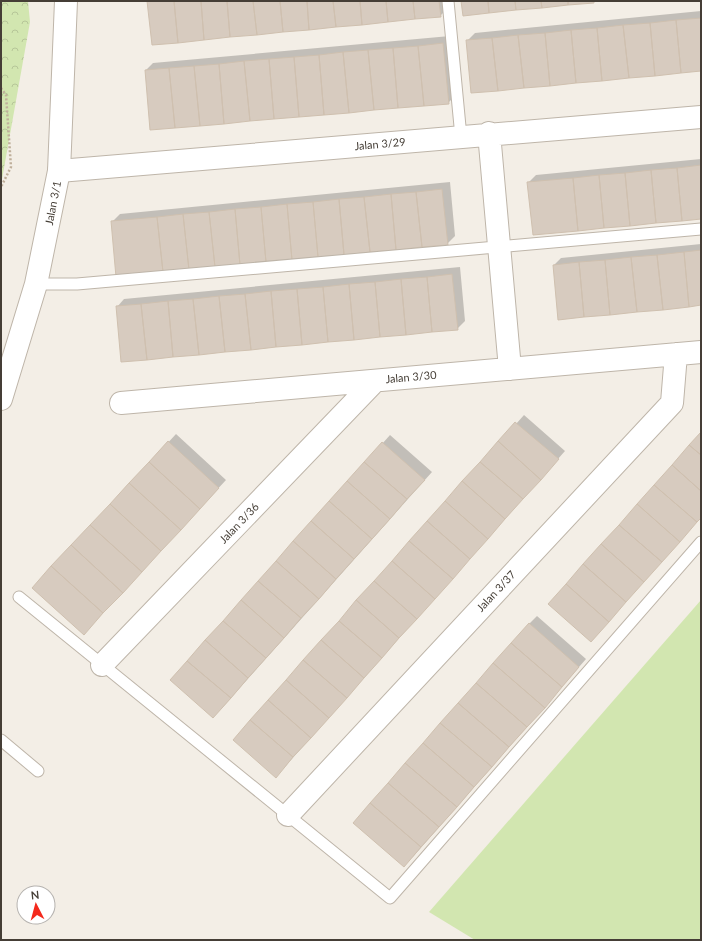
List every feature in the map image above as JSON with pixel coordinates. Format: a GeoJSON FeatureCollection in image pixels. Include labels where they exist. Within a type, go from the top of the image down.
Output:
{"type":"FeatureCollection","features":[{"type":"Feature","properties":{"kind":"street","name":"Jalan 3/1"},"geometry":{"type":"LineString","coordinates":[[1,399],[36,284],[59,170],[66,1]]}},
{"type":"Feature","properties":{"kind":"street","name":"Jalan 3/29"},"geometry":{"type":"LineString","coordinates":[[59,170],[461,137],[489,133],[701,117]]}},
{"type":"Feature","properties":{"kind":"street"},"geometry":{"type":"LineString","coordinates":[[489,133],[510,369]]}},
{"type":"Feature","properties":{"kind":"street","name":"Jalan 3/30"},"geometry":{"type":"LineString","coordinates":[[121,403],[701,352]]}},
{"type":"Feature","properties":{"kind":"street","name":"Jalan 3/37"},"geometry":{"type":"LineString","coordinates":[[288,815],[672,402],[676,354]]}},
{"type":"Feature","properties":{"kind":"street","name":"Jalan 3/36"},"geometry":{"type":"LineString","coordinates":[[102,665],[375,381]]}},
{"type":"Feature","properties":{"kind":"lane"},"geometry":{"type":"LineString","coordinates":[[448,1],[461,137]]}},
{"type":"Feature","properties":{"kind":"lane"},"geometry":{"type":"LineString","coordinates":[[36,284],[77,284],[701,229]]}},
{"type":"Feature","properties":{"kind":"lane"},"geometry":{"type":"LineString","coordinates":[[19,598],[390,898],[701,542]]}},
{"type":"Feature","properties":{"kind":"lane"},"geometry":{"type":"LineString","coordinates":[[1,740],[38,772]]}},
{"type":"Feature","properties":{"kind":"path"},"geometry":{"type":"LineString","coordinates":[[1,88],[6,95],[11,167],[1,187]]}},
{"type":"Feature","properties":{"kind":"green space"},"geometry":{"type":"Polygon","coordinates":[[[1,1],[28,1],[30,22],[1,185],[1,1]]]}},
{"type":"Feature","properties":{"kind":"green space"},"geometry":{"type":"Polygon","coordinates":[[[701,600],[701,940],[475,940],[429,912],[701,600]]]}},
{"type":"Feature","properties":{"kind":"building"},"geometry":{"type":"Polygon","coordinates":[[[147,1],[174,1],[178,43],[152,45],[147,1]]]}},
{"type":"Feature","properties":{"kind":"building"},"geometry":{"type":"Polygon","coordinates":[[[174,1],[201,1],[204,40],[178,43],[174,1]]]}},
{"type":"Feature","properties":{"kind":"building"},"geometry":{"type":"Polygon","coordinates":[[[201,1],[227,1],[230,37],[204,40],[201,1]]]}},
{"type":"Feature","properties":{"kind":"building"},"geometry":{"type":"Polygon","coordinates":[[[227,1],[253,1],[257,35],[230,37],[227,1]]]}},
{"type":"Feature","properties":{"kind":"building"},"geometry":{"type":"Polygon","coordinates":[[[253,1],[280,1],[283,32],[257,35],[253,1]]]}},
{"type":"Feature","properties":{"kind":"building"},"geometry":{"type":"Polygon","coordinates":[[[280,1],[307,1],[309,30],[283,32],[280,1]]]}},
{"type":"Feature","properties":{"kind":"building"},"geometry":{"type":"Polygon","coordinates":[[[307,1],[333,1],[336,27],[309,30],[307,1]]]}},
{"type":"Feature","properties":{"kind":"building"},"geometry":{"type":"Polygon","coordinates":[[[333,1],[360,1],[362,25],[336,27],[333,1]]]}},
{"type":"Feature","properties":{"kind":"building"},"geometry":{"type":"Polygon","coordinates":[[[360,1],[386,1],[388,22],[362,25],[360,1]]]}},
{"type":"Feature","properties":{"kind":"building"},"geometry":{"type":"Polygon","coordinates":[[[386,1],[413,1],[415,19],[388,22],[386,1]]]}},
{"type":"Feature","properties":{"kind":"building"},"geometry":{"type":"Polygon","coordinates":[[[413,1],[439,1],[441,17],[415,19],[413,1]]]}},
{"type":"Feature","properties":{"kind":"building"},"geometry":{"type":"Polygon","coordinates":[[[461,1],[488,1],[489,13],[463,16],[461,1]]]}},
{"type":"Feature","properties":{"kind":"building"},"geometry":{"type":"Polygon","coordinates":[[[488,1],[515,1],[516,10],[489,13],[488,1]]]}},
{"type":"Feature","properties":{"kind":"building"},"geometry":{"type":"Polygon","coordinates":[[[515,1],[541,1],[542,8],[516,10],[515,1]]]}},
{"type":"Feature","properties":{"kind":"building"},"geometry":{"type":"Polygon","coordinates":[[[541,1],[568,1],[568,5],[542,8],[541,1]]]}},
{"type":"Feature","properties":{"kind":"building"},"geometry":{"type":"Polygon","coordinates":[[[568,1],[594,1],[594,3],[568,5],[568,1]]]}},
{"type":"Feature","properties":{"kind":"building"},"geometry":{"type":"Polygon","coordinates":[[[701,18],[701,71],[681,73],[676,20],[701,18]]]}},
{"type":"Feature","properties":{"kind":"building"},"geometry":{"type":"Polygon","coordinates":[[[676,20],[681,73],[655,76],[650,23],[676,20]]]}},
{"type":"Feature","properties":{"kind":"building"},"geometry":{"type":"Polygon","coordinates":[[[650,23],[655,76],[629,78],[623,25],[650,23]]]}},
{"type":"Feature","properties":{"kind":"building"},"geometry":{"type":"Polygon","coordinates":[[[623,25],[629,78],[602,81],[597,28],[623,25]]]}},
{"type":"Feature","properties":{"kind":"building"},"geometry":{"type":"Polygon","coordinates":[[[597,28],[602,81],[576,83],[571,30],[597,28]]]}},
{"type":"Feature","properties":{"kind":"building"},"geometry":{"type":"Polygon","coordinates":[[[571,30],[576,83],[550,86],[545,33],[571,30]]]}},
{"type":"Feature","properties":{"kind":"building"},"geometry":{"type":"Polygon","coordinates":[[[545,33],[550,86],[524,88],[518,35],[545,33]]]}},
{"type":"Feature","properties":{"kind":"building"},"geometry":{"type":"Polygon","coordinates":[[[518,35],[524,88],[498,91],[492,38],[518,35]]]}},
{"type":"Feature","properties":{"kind":"building"},"geometry":{"type":"Polygon","coordinates":[[[492,38],[498,91],[471,93],[466,40],[492,38]]]}},
{"type":"Feature","properties":{"kind":"building"},"geometry":{"type":"Polygon","coordinates":[[[443,43],[449,104],[424,106],[418,46],[443,43]]]}},
{"type":"Feature","properties":{"kind":"building"},"geometry":{"type":"Polygon","coordinates":[[[418,46],[424,106],[398,108],[393,48],[418,46]]]}},
{"type":"Feature","properties":{"kind":"building"},"geometry":{"type":"Polygon","coordinates":[[[393,48],[398,108],[374,110],[368,50],[393,48]]]}},
{"type":"Feature","properties":{"kind":"building"},"geometry":{"type":"Polygon","coordinates":[[[368,50],[374,110],[349,113],[343,52],[368,50]]]}},
{"type":"Feature","properties":{"kind":"building"},"geometry":{"type":"Polygon","coordinates":[[[343,52],[349,113],[324,115],[319,55],[343,52]]]}},
{"type":"Feature","properties":{"kind":"building"},"geometry":{"type":"Polygon","coordinates":[[[319,55],[324,115],[299,117],[294,57],[319,55]]]}},
{"type":"Feature","properties":{"kind":"building"},"geometry":{"type":"Polygon","coordinates":[[[294,57],[299,117],[274,119],[269,59],[294,57]]]}},
{"type":"Feature","properties":{"kind":"building"},"geometry":{"type":"Polygon","coordinates":[[[269,59],[274,119],[250,121],[244,61],[269,59]]]}},
{"type":"Feature","properties":{"kind":"building"},"geometry":{"type":"Polygon","coordinates":[[[244,61],[250,121],[224,124],[219,64],[244,61]]]}},
{"type":"Feature","properties":{"kind":"building"},"geometry":{"type":"Polygon","coordinates":[[[219,64],[224,124],[200,126],[194,66],[219,64]]]}},
{"type":"Feature","properties":{"kind":"building"},"geometry":{"type":"Polygon","coordinates":[[[194,66],[200,126],[175,128],[169,68],[194,66]]]}},
{"type":"Feature","properties":{"kind":"building"},"geometry":{"type":"Polygon","coordinates":[[[169,68],[175,128],[150,130],[145,70],[169,68]]]}},
{"type":"Feature","properties":{"kind":"building"},"geometry":{"type":"Polygon","coordinates":[[[701,165],[701,219],[682,221],[677,168],[701,165]]]}},
{"type":"Feature","properties":{"kind":"building"},"geometry":{"type":"Polygon","coordinates":[[[677,168],[682,221],[656,223],[651,170],[677,168]]]}},
{"type":"Feature","properties":{"kind":"building"},"geometry":{"type":"Polygon","coordinates":[[[651,170],[656,223],[630,226],[625,173],[651,170]]]}},
{"type":"Feature","properties":{"kind":"building"},"geometry":{"type":"Polygon","coordinates":[[[625,173],[630,226],[604,228],[599,175],[625,173]]]}},
{"type":"Feature","properties":{"kind":"building"},"geometry":{"type":"Polygon","coordinates":[[[599,175],[604,228],[578,231],[573,178],[599,175]]]}},
{"type":"Feature","properties":{"kind":"building"},"geometry":{"type":"Polygon","coordinates":[[[573,178],[578,231],[533,235],[527,182],[573,178]]]}},
{"type":"Feature","properties":{"kind":"building"},"geometry":{"type":"Polygon","coordinates":[[[442,189],[448,245],[422,247],[416,192],[442,189]]]}},
{"type":"Feature","properties":{"kind":"building"},"geometry":{"type":"Polygon","coordinates":[[[416,192],[422,247],[396,250],[391,194],[416,192]]]}},
{"type":"Feature","properties":{"kind":"building"},"geometry":{"type":"Polygon","coordinates":[[[391,194],[396,250],[370,252],[364,197],[391,194]]]}},
{"type":"Feature","properties":{"kind":"building"},"geometry":{"type":"Polygon","coordinates":[[[364,197],[370,252],[344,255],[339,199],[364,197]]]}},
{"type":"Feature","properties":{"kind":"building"},"geometry":{"type":"Polygon","coordinates":[[[339,199],[344,255],[318,257],[313,202],[339,199]]]}},
{"type":"Feature","properties":{"kind":"building"},"geometry":{"type":"Polygon","coordinates":[[[313,202],[318,257],[292,260],[287,204],[313,202]]]}},
{"type":"Feature","properties":{"kind":"building"},"geometry":{"type":"Polygon","coordinates":[[[287,204],[292,260],[266,262],[261,207],[287,204]]]}},
{"type":"Feature","properties":{"kind":"building"},"geometry":{"type":"Polygon","coordinates":[[[261,207],[266,262],[240,265],[235,209],[261,207]]]}},
{"type":"Feature","properties":{"kind":"building"},"geometry":{"type":"Polygon","coordinates":[[[235,209],[240,265],[215,267],[209,212],[235,209]]]}},
{"type":"Feature","properties":{"kind":"building"},"geometry":{"type":"Polygon","coordinates":[[[209,212],[215,267],[189,270],[183,214],[209,212]]]}},
{"type":"Feature","properties":{"kind":"building"},"geometry":{"type":"Polygon","coordinates":[[[183,214],[189,270],[163,272],[157,217],[183,214]]]}},
{"type":"Feature","properties":{"kind":"building"},"geometry":{"type":"Polygon","coordinates":[[[157,217],[163,272],[116,277],[111,221],[157,217]]]}},
{"type":"Feature","properties":{"kind":"building"},"geometry":{"type":"Polygon","coordinates":[[[701,250],[701,305],[689,307],[684,252],[701,250]]]}},
{"type":"Feature","properties":{"kind":"building"},"geometry":{"type":"Polygon","coordinates":[[[684,252],[689,307],[663,310],[657,255],[684,252]]]}},
{"type":"Feature","properties":{"kind":"building"},"geometry":{"type":"Polygon","coordinates":[[[657,255],[663,310],[637,312],[631,257],[657,255]]]}},
{"type":"Feature","properties":{"kind":"building"},"geometry":{"type":"Polygon","coordinates":[[[631,257],[637,312],[610,315],[605,260],[631,257]]]}},
{"type":"Feature","properties":{"kind":"building"},"geometry":{"type":"Polygon","coordinates":[[[605,260],[610,315],[584,317],[579,262],[605,260]]]}},
{"type":"Feature","properties":{"kind":"building"},"geometry":{"type":"Polygon","coordinates":[[[579,262],[584,317],[558,320],[553,265],[579,262]]]}},
{"type":"Feature","properties":{"kind":"building"},"geometry":{"type":"Polygon","coordinates":[[[452,274],[458,330],[432,332],[427,277],[452,274]]]}},
{"type":"Feature","properties":{"kind":"building"},"geometry":{"type":"Polygon","coordinates":[[[427,277],[432,332],[406,335],[401,279],[427,277]]]}},
{"type":"Feature","properties":{"kind":"building"},"geometry":{"type":"Polygon","coordinates":[[[401,279],[406,335],[380,337],[375,282],[401,279]]]}},
{"type":"Feature","properties":{"kind":"building"},"geometry":{"type":"Polygon","coordinates":[[[375,282],[380,337],[354,340],[349,284],[375,282]]]}},
{"type":"Feature","properties":{"kind":"building"},"geometry":{"type":"Polygon","coordinates":[[[349,284],[354,340],[328,342],[323,287],[349,284]]]}},
{"type":"Feature","properties":{"kind":"building"},"geometry":{"type":"Polygon","coordinates":[[[323,287],[328,342],[302,345],[297,289],[323,287]]]}},
{"type":"Feature","properties":{"kind":"building"},"geometry":{"type":"Polygon","coordinates":[[[297,289],[302,345],[276,347],[271,291],[297,289]]]}},
{"type":"Feature","properties":{"kind":"building"},"geometry":{"type":"Polygon","coordinates":[[[271,291],[276,347],[251,350],[245,294],[271,291]]]}},
{"type":"Feature","properties":{"kind":"building"},"geometry":{"type":"Polygon","coordinates":[[[245,294],[251,350],[225,352],[219,296],[245,294]]]}},
{"type":"Feature","properties":{"kind":"building"},"geometry":{"type":"Polygon","coordinates":[[[219,296],[225,352],[199,355],[193,299],[219,296]]]}},
{"type":"Feature","properties":{"kind":"building"},"geometry":{"type":"Polygon","coordinates":[[[193,299],[199,355],[173,357],[168,301],[193,299]]]}},
{"type":"Feature","properties":{"kind":"building"},"geometry":{"type":"Polygon","coordinates":[[[168,301],[173,357],[147,360],[141,304],[168,301]]]}},
{"type":"Feature","properties":{"kind":"building"},"geometry":{"type":"Polygon","coordinates":[[[141,304],[147,360],[121,362],[116,306],[141,304]]]}},
{"type":"Feature","properties":{"kind":"building"},"geometry":{"type":"Polygon","coordinates":[[[515,422],[559,459],[541,480],[498,441],[515,422]]]}},
{"type":"Feature","properties":{"kind":"building"},"geometry":{"type":"Polygon","coordinates":[[[701,432],[701,455],[689,445],[701,432]]]}},
{"type":"Feature","properties":{"kind":"building"},"geometry":{"type":"Polygon","coordinates":[[[168,441],[219,488],[200,509],[149,462],[168,441]]]}},
{"type":"Feature","properties":{"kind":"building"},"geometry":{"type":"Polygon","coordinates":[[[498,441],[541,480],[523,499],[480,462],[498,441]]]}},
{"type":"Feature","properties":{"kind":"building"},"geometry":{"type":"Polygon","coordinates":[[[382,442],[425,480],[407,499],[364,462],[382,442]]]}},
{"type":"Feature","properties":{"kind":"building"},"geometry":{"type":"Polygon","coordinates":[[[689,445],[701,455],[701,491],[672,465],[689,445]]]}},
{"type":"Feature","properties":{"kind":"building"},"geometry":{"type":"Polygon","coordinates":[[[149,462],[200,509],[181,530],[129,483],[149,462]]]}},
{"type":"Feature","properties":{"kind":"building"},"geometry":{"type":"Polygon","coordinates":[[[364,462],[407,499],[390,519],[347,481],[364,462]]]}},
{"type":"Feature","properties":{"kind":"building"},"geometry":{"type":"Polygon","coordinates":[[[480,462],[523,499],[505,519],[462,481],[480,462]]]}},
{"type":"Feature","properties":{"kind":"building"},"geometry":{"type":"Polygon","coordinates":[[[672,465],[701,491],[701,518],[697,522],[654,485],[672,465]]]}},
{"type":"Feature","properties":{"kind":"building"},"geometry":{"type":"Polygon","coordinates":[[[347,481],[390,519],[372,539],[329,501],[347,481]]]}},
{"type":"Feature","properties":{"kind":"building"},"geometry":{"type":"Polygon","coordinates":[[[462,481],[505,519],[488,539],[445,501],[462,481]]]}},
{"type":"Feature","properties":{"kind":"building"},"geometry":{"type":"Polygon","coordinates":[[[129,483],[181,530],[161,551],[110,504],[129,483]]]}},
{"type":"Feature","properties":{"kind":"building"},"geometry":{"type":"Polygon","coordinates":[[[654,485],[697,522],[680,542],[637,504],[654,485]]]}},
{"type":"Feature","properties":{"kind":"building"},"geometry":{"type":"Polygon","coordinates":[[[329,501],[372,539],[354,559],[311,521],[329,501]]]}},
{"type":"Feature","properties":{"kind":"building"},"geometry":{"type":"Polygon","coordinates":[[[445,501],[488,539],[470,559],[427,521],[445,501]]]}},
{"type":"Feature","properties":{"kind":"building"},"geometry":{"type":"Polygon","coordinates":[[[110,504],[161,551],[142,572],[90,525],[110,504]]]}},
{"type":"Feature","properties":{"kind":"building"},"geometry":{"type":"Polygon","coordinates":[[[637,504],[680,542],[662,562],[619,525],[637,504]]]}},
{"type":"Feature","properties":{"kind":"building"},"geometry":{"type":"Polygon","coordinates":[[[311,521],[354,559],[336,579],[293,541],[311,521]]]}},
{"type":"Feature","properties":{"kind":"building"},"geometry":{"type":"Polygon","coordinates":[[[427,521],[470,559],[453,579],[409,541],[427,521]]]}},
{"type":"Feature","properties":{"kind":"building"},"geometry":{"type":"Polygon","coordinates":[[[90,525],[142,572],[123,593],[71,545],[90,525]]]}},
{"type":"Feature","properties":{"kind":"building"},"geometry":{"type":"Polygon","coordinates":[[[619,525],[662,562],[644,582],[601,544],[619,525]]]}},
{"type":"Feature","properties":{"kind":"building"},"geometry":{"type":"Polygon","coordinates":[[[293,541],[336,579],[319,599],[276,561],[293,541]]]}},
{"type":"Feature","properties":{"kind":"building"},"geometry":{"type":"Polygon","coordinates":[[[409,541],[453,579],[435,599],[392,561],[409,541]]]}},
{"type":"Feature","properties":{"kind":"building"},"geometry":{"type":"Polygon","coordinates":[[[601,544],[644,582],[626,602],[583,564],[601,544]]]}},
{"type":"Feature","properties":{"kind":"building"},"geometry":{"type":"Polygon","coordinates":[[[71,545],[123,593],[103,613],[51,566],[71,545]]]}},
{"type":"Feature","properties":{"kind":"building"},"geometry":{"type":"Polygon","coordinates":[[[276,561],[319,599],[301,618],[258,581],[276,561]]]}},
{"type":"Feature","properties":{"kind":"building"},"geometry":{"type":"Polygon","coordinates":[[[392,561],[435,599],[417,619],[374,581],[392,561]]]}},
{"type":"Feature","properties":{"kind":"building"},"geometry":{"type":"Polygon","coordinates":[[[583,564],[626,602],[609,622],[566,584],[583,564]]]}},
{"type":"Feature","properties":{"kind":"building"},"geometry":{"type":"Polygon","coordinates":[[[51,566],[103,613],[84,635],[32,588],[51,566]]]}},
{"type":"Feature","properties":{"kind":"building"},"geometry":{"type":"Polygon","coordinates":[[[258,581],[301,618],[284,638],[241,600],[258,581]]]}},
{"type":"Feature","properties":{"kind":"building"},"geometry":{"type":"Polygon","coordinates":[[[374,581],[417,619],[399,638],[356,600],[374,581]]]}},
{"type":"Feature","properties":{"kind":"building"},"geometry":{"type":"Polygon","coordinates":[[[566,584],[609,622],[591,642],[548,604],[566,584]]]}},
{"type":"Feature","properties":{"kind":"building"},"geometry":{"type":"Polygon","coordinates":[[[241,600],[284,638],[266,658],[223,621],[241,600]]]}},
{"type":"Feature","properties":{"kind":"building"},"geometry":{"type":"Polygon","coordinates":[[[356,600],[399,638],[382,658],[339,621],[356,600]]]}},
{"type":"Feature","properties":{"kind":"building"},"geometry":{"type":"Polygon","coordinates":[[[223,621],[266,658],[248,678],[205,640],[223,621]]]}},
{"type":"Feature","properties":{"kind":"building"},"geometry":{"type":"Polygon","coordinates":[[[339,621],[382,658],[364,678],[321,640],[339,621]]]}},
{"type":"Feature","properties":{"kind":"building"},"geometry":{"type":"Polygon","coordinates":[[[529,623],[579,667],[562,687],[511,643],[529,623]]]}},
{"type":"Feature","properties":{"kind":"building"},"geometry":{"type":"Polygon","coordinates":[[[205,640],[248,678],[231,698],[187,661],[205,640]]]}},
{"type":"Feature","properties":{"kind":"building"},"geometry":{"type":"Polygon","coordinates":[[[321,640],[364,678],[347,698],[303,660],[321,640]]]}},
{"type":"Feature","properties":{"kind":"building"},"geometry":{"type":"Polygon","coordinates":[[[511,643],[562,687],[545,708],[493,663],[511,643]]]}},
{"type":"Feature","properties":{"kind":"building"},"geometry":{"type":"Polygon","coordinates":[[[303,660],[347,698],[329,718],[286,680],[303,660]]]}},
{"type":"Feature","properties":{"kind":"building"},"geometry":{"type":"Polygon","coordinates":[[[187,661],[231,698],[213,718],[170,680],[187,661]]]}},
{"type":"Feature","properties":{"kind":"building"},"geometry":{"type":"Polygon","coordinates":[[[493,663],[545,708],[527,727],[476,683],[493,663]]]}},
{"type":"Feature","properties":{"kind":"building"},"geometry":{"type":"Polygon","coordinates":[[[286,680],[329,718],[311,738],[268,700],[286,680]]]}},
{"type":"Feature","properties":{"kind":"building"},"geometry":{"type":"Polygon","coordinates":[[[476,683],[527,727],[509,747],[458,703],[476,683]]]}},
{"type":"Feature","properties":{"kind":"building"},"geometry":{"type":"Polygon","coordinates":[[[268,700],[311,738],[293,757],[250,720],[268,700]]]}},
{"type":"Feature","properties":{"kind":"building"},"geometry":{"type":"Polygon","coordinates":[[[458,703],[509,747],[492,767],[440,723],[458,703]]]}},
{"type":"Feature","properties":{"kind":"building"},"geometry":{"type":"Polygon","coordinates":[[[250,720],[293,757],[276,778],[233,740],[250,720]]]}},
{"type":"Feature","properties":{"kind":"building"},"geometry":{"type":"Polygon","coordinates":[[[440,723],[492,767],[474,787],[423,743],[440,723]]]}},
{"type":"Feature","properties":{"kind":"building"},"geometry":{"type":"Polygon","coordinates":[[[423,743],[474,787],[457,807],[405,763],[423,743]]]}},
{"type":"Feature","properties":{"kind":"building"},"geometry":{"type":"Polygon","coordinates":[[[405,763],[457,807],[439,827],[388,783],[405,763]]]}},
{"type":"Feature","properties":{"kind":"building"},"geometry":{"type":"Polygon","coordinates":[[[388,783],[439,827],[421,847],[370,803],[388,783]]]}},
{"type":"Feature","properties":{"kind":"building"},"geometry":{"type":"Polygon","coordinates":[[[370,803],[421,847],[404,867],[353,823],[370,803]]]}}]}
